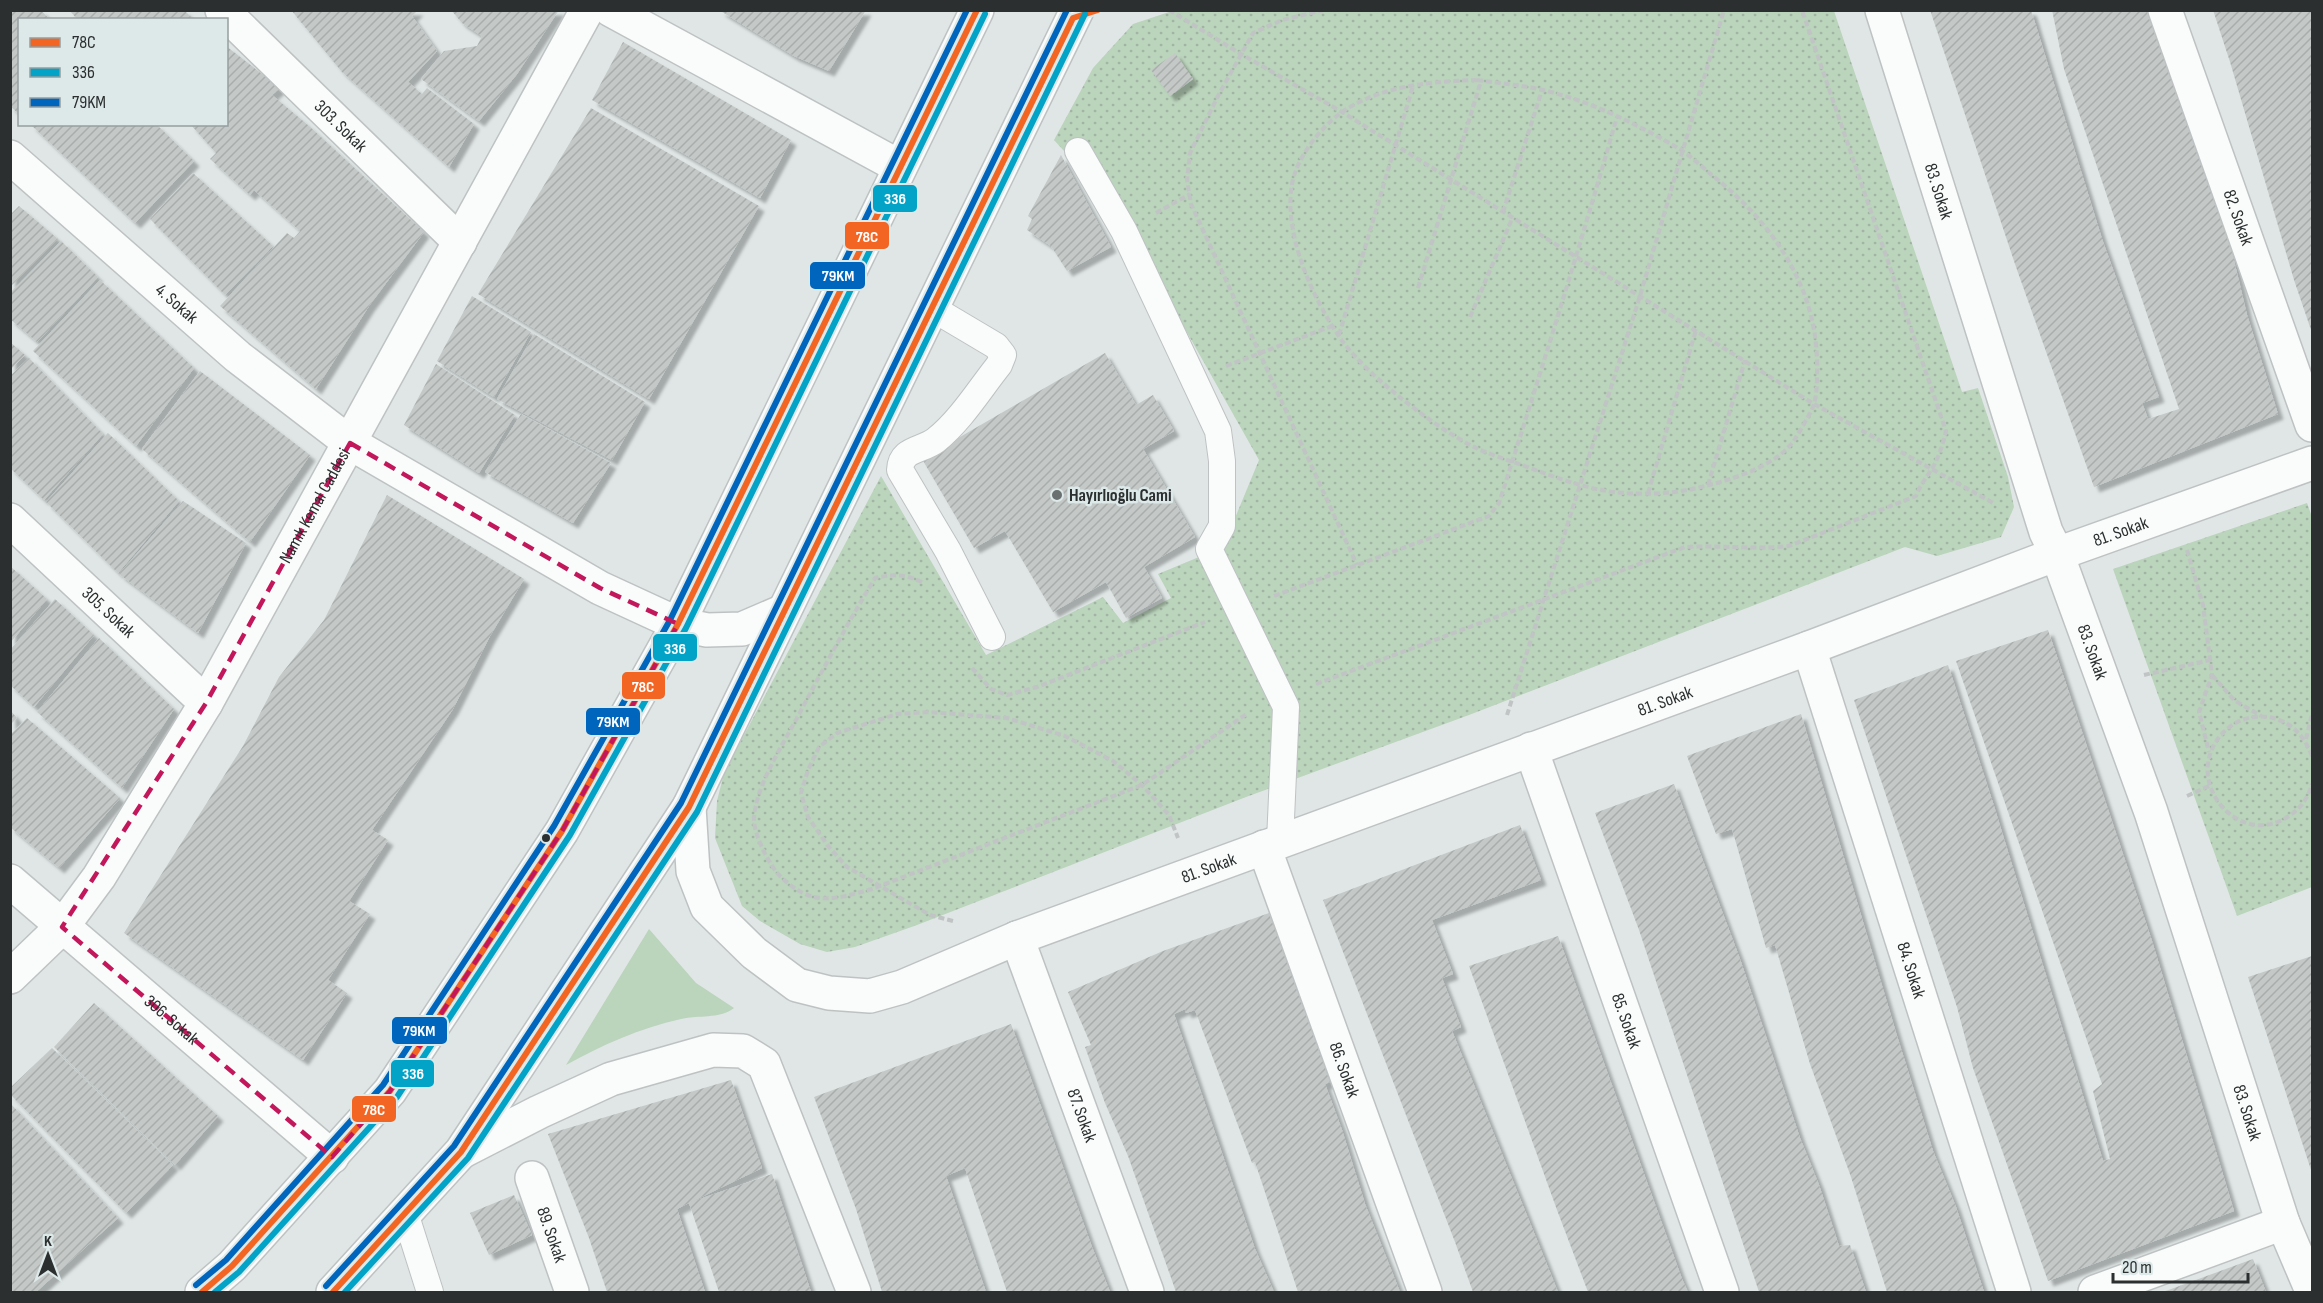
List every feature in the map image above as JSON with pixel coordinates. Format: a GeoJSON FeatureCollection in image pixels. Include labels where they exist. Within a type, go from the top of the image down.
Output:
{"type":"FeatureCollection","features":[{"type":"Feature","properties":{"kind":"street","name":"303. Sokak"},"geometry":{"type":"LineString","coordinates":[[222,10],[460,242]]}},
{"type":"Feature","properties":{"kind":"street","name":"Namık Kemal Caddesi"},"geometry":{"type":"LineString","coordinates":[[10,978],[62,927],[99,877],[206,703],[587,10]]}},
{"type":"Feature","properties":{"kind":"street"},"geometry":{"type":"LineString","coordinates":[[611,10],[900,167]]}},
{"type":"Feature","properties":{"kind":"street"},"geometry":{"type":"LineString","coordinates":[[202,1293],[232,1266],[390,1091],[562,831],[678,624],[977,10]]}},
{"type":"Feature","properties":{"kind":"street","name":"83. Sokak"},"geometry":{"type":"LineString","coordinates":[[1882,10],[2051,543],[2151,812],[2283,1223],[2305,1254],[2313,1291]]}},
{"type":"Feature","properties":{"kind":"street","name":"82. Sokak"},"geometry":{"type":"LineString","coordinates":[[2165,10],[2313,425]]}},
{"type":"Feature","properties":{"kind":"street"},"geometry":{"type":"LineString","coordinates":[[333,1293],[461,1152],[689,807],[932,308],[1084,13]]}},
{"type":"Feature","properties":{"kind":"street","name":"4. Sokak"},"geometry":{"type":"LineString","coordinates":[[10,157],[238,357],[350,442],[600,588],[678,624],[707,630],[742,629],[784,611]]}},
{"type":"Feature","properties":{"kind":"street","name":"81. Sokak"},"geometry":{"type":"LineString","coordinates":[[689,807],[693,871],[707,907],[754,954],[797,985],[830,993],[870,996],[902,987],[1017,938],[1809,648],[2051,543],[2176,510],[2313,463]]}},
{"type":"Feature","properties":{"kind":"street","name":"305. Sokak"},"geometry":{"type":"LineString","coordinates":[[10,520],[206,703]]}},
{"type":"Feature","properties":{"kind":"street","name":"84. Sokak"},"geometry":{"type":"LineString","coordinates":[[1809,648],[2014,1293]]}},
{"type":"Feature","properties":{"kind":"street","name":"85. Sokak"},"geometry":{"type":"LineString","coordinates":[[1531,749],[1722,1293]]}},
{"type":"Feature","properties":{"kind":"street","name":"86. Sokak"},"geometry":{"type":"LineString","coordinates":[[1272,844],[1425,1293]]}},
{"type":"Feature","properties":{"kind":"street","name":"306. Sokak"},"geometry":{"type":"LineString","coordinates":[[10,881],[332,1157]]}},
{"type":"Feature","properties":{"kind":"street","name":"87. Sokak"},"geometry":{"type":"LineString","coordinates":[[1017,938],[1147,1293]]}},
{"type":"Feature","properties":{"kind":"street"},"geometry":{"type":"LineString","coordinates":[[461,1152],[539,1112],[611,1079],[713,1050],[743,1052],[764,1064],[768,1071],[854,1293]]}},
{"type":"Feature","properties":{"kind":"street","name":"89. Sokak"},"geometry":{"type":"LineString","coordinates":[[532,1178],[572,1293]]}},
{"type":"Feature","properties":{"kind":"street"},"geometry":{"type":"LineString","coordinates":[[2095,1293],[2283,1223]]}},
{"type":"Feature","properties":{"kind":"lane"},"geometry":{"type":"LineString","coordinates":[[1078,151],[1124,231],[1218,431],[1222,461],[1222,526],[1209,549],[1286,707],[1272,844]]}},
{"type":"Feature","properties":{"kind":"lane"},"geometry":{"type":"LineString","coordinates":[[932,308],[996,346],[1003,355],[999,365],[949,428],[933,442],[910,452],[900,462],[900,470],[948,551],[992,637]]}},
{"type":"Feature","properties":{"kind":"lane"},"geometry":{"type":"LineString","coordinates":[[405,1214],[430,1293]]}},
{"type":"Feature","properties":{"kind":"path"},"geometry":{"type":"LineString","coordinates":[[1169,10],[1342,112],[1814,404],[1932,469],[2051,543]]}},
{"type":"Feature","properties":{"kind":"path"},"geometry":{"type":"LineString","coordinates":[[1324,10],[1282,20],[1253,33],[1190,153],[1187,180],[1191,204],[1357,565]]}},
{"type":"Feature","properties":{"kind":"path"},"geometry":{"type":"LineString","coordinates":[[1491,764],[1640,296],[1724,10]]}},
{"type":"Feature","properties":{"kind":"path"},"geometry":{"type":"LineString","coordinates":[[925,584],[908,575],[890,574],[875,578],[775,758],[758,799],[754,820],[762,847],[775,871],[793,889],[810,897],[837,898],[880,886],[1142,785],[1245,714],[1282,698],[1685,547],[1769,548],[1789,546],[1916,496],[1921,482],[1932,469],[1942,448],[1946,431],[1802,10]]}},
{"type":"Feature","properties":{"kind":"path"},"geometry":{"type":"LineString","coordinates":[[1447,81],[1482,81],[1542,90],[1581,101],[1617,117],[1682,150],[1744,203],[1780,246],[1796,274],[1810,307],[1817,336],[1814,404],[1789,448],[1751,472],[1686,491],[1622,493],[1580,486],[1475,447],[1430,418],[1380,381],[1345,345],[1324,312],[1302,264],[1291,216],[1292,182],[1304,155],[1321,131],[1342,112],[1389,91],[1447,81]]}},
{"type":"Feature","properties":{"kind":"path"},"geometry":{"type":"LineString","coordinates":[[1418,288],[1482,81]]}},
{"type":"Feature","properties":{"kind":"path"},"geometry":{"type":"LineString","coordinates":[[1339,336],[1413,86]]}},
{"type":"Feature","properties":{"kind":"path"},"geometry":{"type":"LineString","coordinates":[[1503,212],[1542,90]]}},
{"type":"Feature","properties":{"kind":"path"},"geometry":{"type":"LineString","coordinates":[[969,663],[974,672],[991,689],[1007,695],[1037,687],[1238,609],[1489,516],[1499,503],[1577,256],[1617,117]]}},
{"type":"Feature","properties":{"kind":"path"},"geometry":{"type":"LineString","coordinates":[[1470,317],[1512,219]]}},
{"type":"Feature","properties":{"kind":"path"},"geometry":{"type":"LineString","coordinates":[[1194,378],[1332,326]]}},
{"type":"Feature","properties":{"kind":"path"},"geometry":{"type":"LineString","coordinates":[[1648,493],[1696,330]]}},
{"type":"Feature","properties":{"kind":"path"},"geometry":{"type":"LineString","coordinates":[[1708,486],[1745,360]]}},
{"type":"Feature","properties":{"kind":"path"},"geometry":{"type":"LineString","coordinates":[[2176,510],[2203,605],[2211,660],[2212,675],[2199,712],[2209,753]]}},
{"type":"Feature","properties":{"kind":"path"},"geometry":{"type":"LineString","coordinates":[[2104,684],[2211,660]]}},
{"type":"Feature","properties":{"kind":"path"},"geometry":{"type":"LineString","coordinates":[[2212,675],[2234,700],[2261,716]]}},
{"type":"Feature","properties":{"kind":"path"},"geometry":{"type":"LineString","coordinates":[[1017,938],[930,915],[847,867],[828,846],[808,817],[801,793],[808,770],[819,747],[837,734],[897,714],[929,712],[1007,718],[1065,736],[1113,761],[1142,785],[1168,815],[1192,874]]}},
{"type":"Feature","properties":{"kind":"path"},"geometry":{"type":"LineString","coordinates":[[2306,740],[2313,714]]}},
{"type":"Feature","properties":{"kind":"path"},"geometry":{"type":"LineString","coordinates":[[2313,756],[2306,740],[2293,727],[2278,719],[2261,716],[2244,719],[2229,727],[2217,738],[2209,753],[2206,770],[2209,786],[2217,803],[2230,816],[2247,823],[2266,825],[2284,819],[2299,809],[2310,794],[2313,784]]}},
{"type":"Feature","properties":{"kind":"highlighted area"},"geometry":{"type":"Polygon","coordinates":[[[350,443],[600,588],[678,624],[562,831],[390,1091],[332,1157],[62,927],[206,703],[350,443]]]}},
{"type":"Feature","properties":{"kind":"green space"},"geometry":{"type":"Polygon","coordinates":[[[1175,10],[1834,11],[1962,392],[1978,388],[2008,477],[2014,507],[2001,537],[1937,556],[1905,547],[1469,715],[1246,797],[917,925],[855,947],[827,952],[800,944],[760,921],[742,906],[715,838],[717,801],[724,773],[881,476],[986,655],[1103,597],[1123,623],[1171,598],[1158,574],[1223,547],[1259,460],[1079,141],[1064,151],[1054,140],[1093,68],[1133,24],[1175,10]]]}},
{"type":"Feature","properties":{"kind":"green space"},"geometry":{"type":"Polygon","coordinates":[[[2307,503],[2312,517],[2312,887],[2237,916],[2113,569],[2307,503]]]}},
{"type":"Feature","properties":{"kind":"green space"},"geometry":{"type":"Polygon","coordinates":[[[649,929],[696,983],[734,1008],[722,1014],[681,1019],[636,1032],[566,1065],[649,929]]]}},
{"type":"Feature","properties":{"kind":"building"},"geometry":{"type":"Polygon","coordinates":[[[10,10],[41,10],[48,18],[18,18],[18,113],[10,106],[10,10]]]}},
{"type":"Feature","properties":{"kind":"building"},"geometry":{"type":"Polygon","coordinates":[[[69,10],[184,10],[192,18],[76,18],[69,10]]]}},
{"type":"Feature","properties":{"kind":"building"},"geometry":{"type":"Polygon","coordinates":[[[291,10],[418,10],[412,16],[437,51],[408,82],[422,94],[427,88],[474,124],[449,167],[342,72],[291,10]]]}},
{"type":"Feature","properties":{"kind":"building"},"geometry":{"type":"Polygon","coordinates":[[[451,10],[559,10],[517,74],[479,121],[421,79],[444,51],[477,46],[482,36],[462,23],[451,10]]]}},
{"type":"Feature","properties":{"kind":"building"},"geometry":{"type":"Polygon","coordinates":[[[719,10],[866,10],[829,71],[794,56],[719,10]]]}},
{"type":"Feature","properties":{"kind":"building"},"geometry":{"type":"Polygon","coordinates":[[[1930,10],[2031,10],[2102,239],[2159,397],[2142,403],[2148,419],[2179,409],[2064,69],[2052,10],[2153,10],[2232,252],[2247,315],[2278,414],[2094,487],[2016,267],[1930,10]]]}},
{"type":"Feature","properties":{"kind":"building"},"geometry":{"type":"Polygon","coordinates":[[[2213,10],[2312,10],[2312,333],[2294,280],[2213,10]]]}},
{"type":"Feature","properties":{"kind":"building"},"geometry":{"type":"Polygon","coordinates":[[[623,42],[791,140],[760,198],[592,100],[623,42]]]}},
{"type":"Feature","properties":{"kind":"building"},"geometry":{"type":"Polygon","coordinates":[[[228,48],[280,88],[272,95],[424,232],[369,306],[316,389],[220,306],[287,233],[294,238],[300,231],[254,190],[250,195],[210,159],[216,153],[192,126],[228,126],[228,48]]]}},
{"type":"Feature","properties":{"kind":"building"},"geometry":{"type":"Polygon","coordinates":[[[1175,53],[1193,79],[1170,96],[1151,70],[1175,53]]]}},
{"type":"Feature","properties":{"kind":"building"},"geometry":{"type":"Polygon","coordinates":[[[591,108],[759,206],[649,399],[478,294],[591,108]]]}},
{"type":"Feature","properties":{"kind":"building"},"geometry":{"type":"Polygon","coordinates":[[[32,126],[158,126],[194,161],[135,223],[32,126]]]}},
{"type":"Feature","properties":{"kind":"building"},"geometry":{"type":"Polygon","coordinates":[[[1061,155],[1111,247],[1067,271],[1051,246],[1027,230],[1032,219],[1028,216],[1061,155]]]}},
{"type":"Feature","properties":{"kind":"building"},"geometry":{"type":"Polygon","coordinates":[[[193,173],[273,246],[225,295],[150,219],[193,173]]]}},
{"type":"Feature","properties":{"kind":"building"},"geometry":{"type":"Polygon","coordinates":[[[19,206],[58,239],[10,287],[10,215],[19,206]]]}},
{"type":"Feature","properties":{"kind":"building"},"geometry":{"type":"Polygon","coordinates":[[[61,241],[98,277],[37,342],[10,319],[10,293],[61,241]]]}},
{"type":"Feature","properties":{"kind":"building"},"geometry":{"type":"Polygon","coordinates":[[[100,280],[194,368],[136,446],[33,351],[100,280]]]}},
{"type":"Feature","properties":{"kind":"building"},"geometry":{"type":"Polygon","coordinates":[[[472,296],[531,332],[494,397],[437,361],[472,296]]]}},
{"type":"Feature","properties":{"kind":"building"},"geometry":{"type":"Polygon","coordinates":[[[534,334],[645,402],[612,460],[497,399],[534,334]]]}},
{"type":"Feature","properties":{"kind":"building"},"geometry":{"type":"Polygon","coordinates":[[[10,342],[25,355],[10,370],[10,342]]]}},
{"type":"Feature","properties":{"kind":"building","name":"Hayırlıoğlu Cami"},"geometry":{"type":"Polygon","coordinates":[[[1105,353],[1136,405],[1153,395],[1174,431],[1143,449],[1195,537],[1144,567],[1162,598],[1126,618],[1106,582],[1053,612],[1005,531],[974,548],[922,459],[1105,353]]]}},
{"type":"Feature","properties":{"kind":"building"},"geometry":{"type":"Polygon","coordinates":[[[29,358],[103,434],[44,500],[10,468],[10,376],[29,358]]]}},
{"type":"Feature","properties":{"kind":"building"},"geometry":{"type":"Polygon","coordinates":[[[436,364],[515,415],[479,473],[404,425],[436,364]]]}},
{"type":"Feature","properties":{"kind":"building"},"geometry":{"type":"Polygon","coordinates":[[[200,371],[310,455],[250,542],[142,449],[200,371]]]}},
{"type":"Feature","properties":{"kind":"building"},"geometry":{"type":"Polygon","coordinates":[[[521,414],[611,463],[573,523],[485,472],[521,414]]]}},
{"type":"Feature","properties":{"kind":"building"},"geometry":{"type":"Polygon","coordinates":[[[108,433],[179,501],[118,573],[46,502],[108,433]]]}},
{"type":"Feature","properties":{"kind":"building"},"geometry":{"type":"Polygon","coordinates":[[[387,495],[524,579],[490,636],[453,709],[372,830],[388,840],[349,901],[370,914],[328,980],[347,993],[303,1060],[124,933],[243,746],[279,677],[324,620],[387,495]]]}},
{"type":"Feature","properties":{"kind":"building"},"geometry":{"type":"Polygon","coordinates":[[[183,501],[246,543],[198,633],[119,574],[183,501]]]}},
{"type":"Feature","properties":{"kind":"building"},"geometry":{"type":"Polygon","coordinates":[[[10,566],[47,599],[10,643],[10,566]]]}},
{"type":"Feature","properties":{"kind":"building"},"geometry":{"type":"Polygon","coordinates":[[[55,599],[94,635],[34,707],[10,685],[10,650],[55,599]]]}},
{"type":"Feature","properties":{"kind":"building"},"geometry":{"type":"Polygon","coordinates":[[[2048,630],[2151,938],[2234,1211],[2048,1281],[1973,1068],[1957,1007],[1854,700],[1948,665],[2103,1161],[2110,1159],[2093,1091],[2102,1084],[1956,661],[2048,630]]]}},
{"type":"Feature","properties":{"kind":"building"},"geometry":{"type":"Polygon","coordinates":[[[99,638],[174,709],[122,788],[37,712],[99,638]]]}},
{"type":"Feature","properties":{"kind":"building"},"geometry":{"type":"Polygon","coordinates":[[[10,710],[17,718],[10,725],[10,710]]]}},
{"type":"Feature","properties":{"kind":"building"},"geometry":{"type":"Polygon","coordinates":[[[1801,714],[1933,1151],[1956,1207],[1984,1292],[1887,1292],[1851,1177],[1810,1064],[1775,945],[1766,948],[1732,829],[1716,834],[1687,756],[1801,714]]]}},
{"type":"Feature","properties":{"kind":"building"},"geometry":{"type":"Polygon","coordinates":[[[27,718],[120,798],[59,868],[10,827],[10,735],[27,718]]]}},
{"type":"Feature","properties":{"kind":"building"},"geometry":{"type":"Polygon","coordinates":[[[1674,784],[1740,959],[1839,1246],[1850,1245],[1866,1292],[1759,1292],[1639,930],[1595,813],[1674,784]]]}},
{"type":"Feature","properties":{"kind":"building"},"geometry":{"type":"Polygon","coordinates":[[[1520,825],[1541,880],[1432,920],[1453,974],[1442,978],[1461,1027],[1452,1031],[1558,1292],[1473,1292],[1323,900],[1520,825]]]}},
{"type":"Feature","properties":{"kind":"building"},"geometry":{"type":"Polygon","coordinates":[[[1269,913],[1330,1082],[1325,1084],[1365,1204],[1400,1292],[1298,1292],[1255,1162],[1252,1163],[1195,1010],[1186,1013],[1185,1009],[1174,1014],[1255,1249],[1274,1292],[1176,1292],[1128,1156],[1105,1103],[1085,1047],[1091,1045],[1068,992],[1163,951],[1269,913]]]}},
{"type":"Feature","properties":{"kind":"building"},"geometry":{"type":"Polygon","coordinates":[[[1558,936],[1688,1292],[1588,1292],[1557,1210],[1469,966],[1558,936]]]}},
{"type":"Feature","properties":{"kind":"building"},"geometry":{"type":"Polygon","coordinates":[[[2312,956],[2312,1173],[2248,977],[2312,956]]]}},
{"type":"Feature","properties":{"kind":"building"},"geometry":{"type":"Polygon","coordinates":[[[94,1003],[218,1116],[175,1165],[54,1047],[94,1003]]]}},
{"type":"Feature","properties":{"kind":"building"},"geometry":{"type":"Polygon","coordinates":[[[1011,1024],[1110,1292],[1007,1292],[965,1168],[946,1176],[986,1292],[882,1292],[856,1209],[814,1097],[1011,1024]]]}},
{"type":"Feature","properties":{"kind":"building"},"geometry":{"type":"Polygon","coordinates":[[[52,1048],[173,1165],[126,1213],[10,1094],[10,1088],[52,1048]]]}},
{"type":"Feature","properties":{"kind":"building"},"geometry":{"type":"Polygon","coordinates":[[[731,1080],[762,1168],[691,1202],[772,1174],[811,1292],[719,1292],[689,1203],[677,1209],[705,1292],[607,1292],[589,1238],[548,1134],[731,1080]]]}},
{"type":"Feature","properties":{"kind":"building"},"geometry":{"type":"Polygon","coordinates":[[[10,1103],[118,1218],[36,1292],[10,1292],[10,1103]]]}},
{"type":"Feature","properties":{"kind":"building"},"geometry":{"type":"Polygon","coordinates":[[[514,1195],[532,1235],[489,1255],[470,1213],[514,1195]]]}},
{"type":"Feature","properties":{"kind":"building"},"geometry":{"type":"Polygon","coordinates":[[[2253,1259],[2266,1292],[2163,1292],[2253,1259]]]}},
{"type":"Feature","properties":{"kind":"transit line","name":"79KM"},"geometry":{"type":"LineString","coordinates":[[196,1285],[226,1260],[383,1085],[554,826],[670,620],[967,10]]}},
{"type":"Feature","properties":{"kind":"transit line","name":"78C"},"geometry":{"type":"LineString","coordinates":[[202,1292],[232,1266],[390,1091],[562,831],[678,624],[977,10]]}},
{"type":"Feature","properties":{"kind":"transit line","name":"79KM"},"geometry":{"type":"LineString","coordinates":[[326,1286],[454,1146],[681,803],[1067,10]]}},
{"type":"Feature","properties":{"kind":"transit line","name":"78C"},"geometry":{"type":"LineString","coordinates":[[333,1292],[461,1152],[689,807],[1073,18],[1098,10]]}},
{"type":"Feature","properties":{"kind":"transit line","name":"336"},"geometry":{"type":"LineString","coordinates":[[215,1292],[239,1272],[397,1097],[570,835],[686,628],[985,14]]}},
{"type":"Feature","properties":{"kind":"transit line","name":"336"},"geometry":{"type":"LineString","coordinates":[[345,1292],[468,1158],[697,812],[1085,14]]}},
{"type":"Feature","properties":{"kind":"place","name":"Hayırlıoğlu Cami"},"geometry":{"type":"Point","coordinates":[1057,495]}}]}
